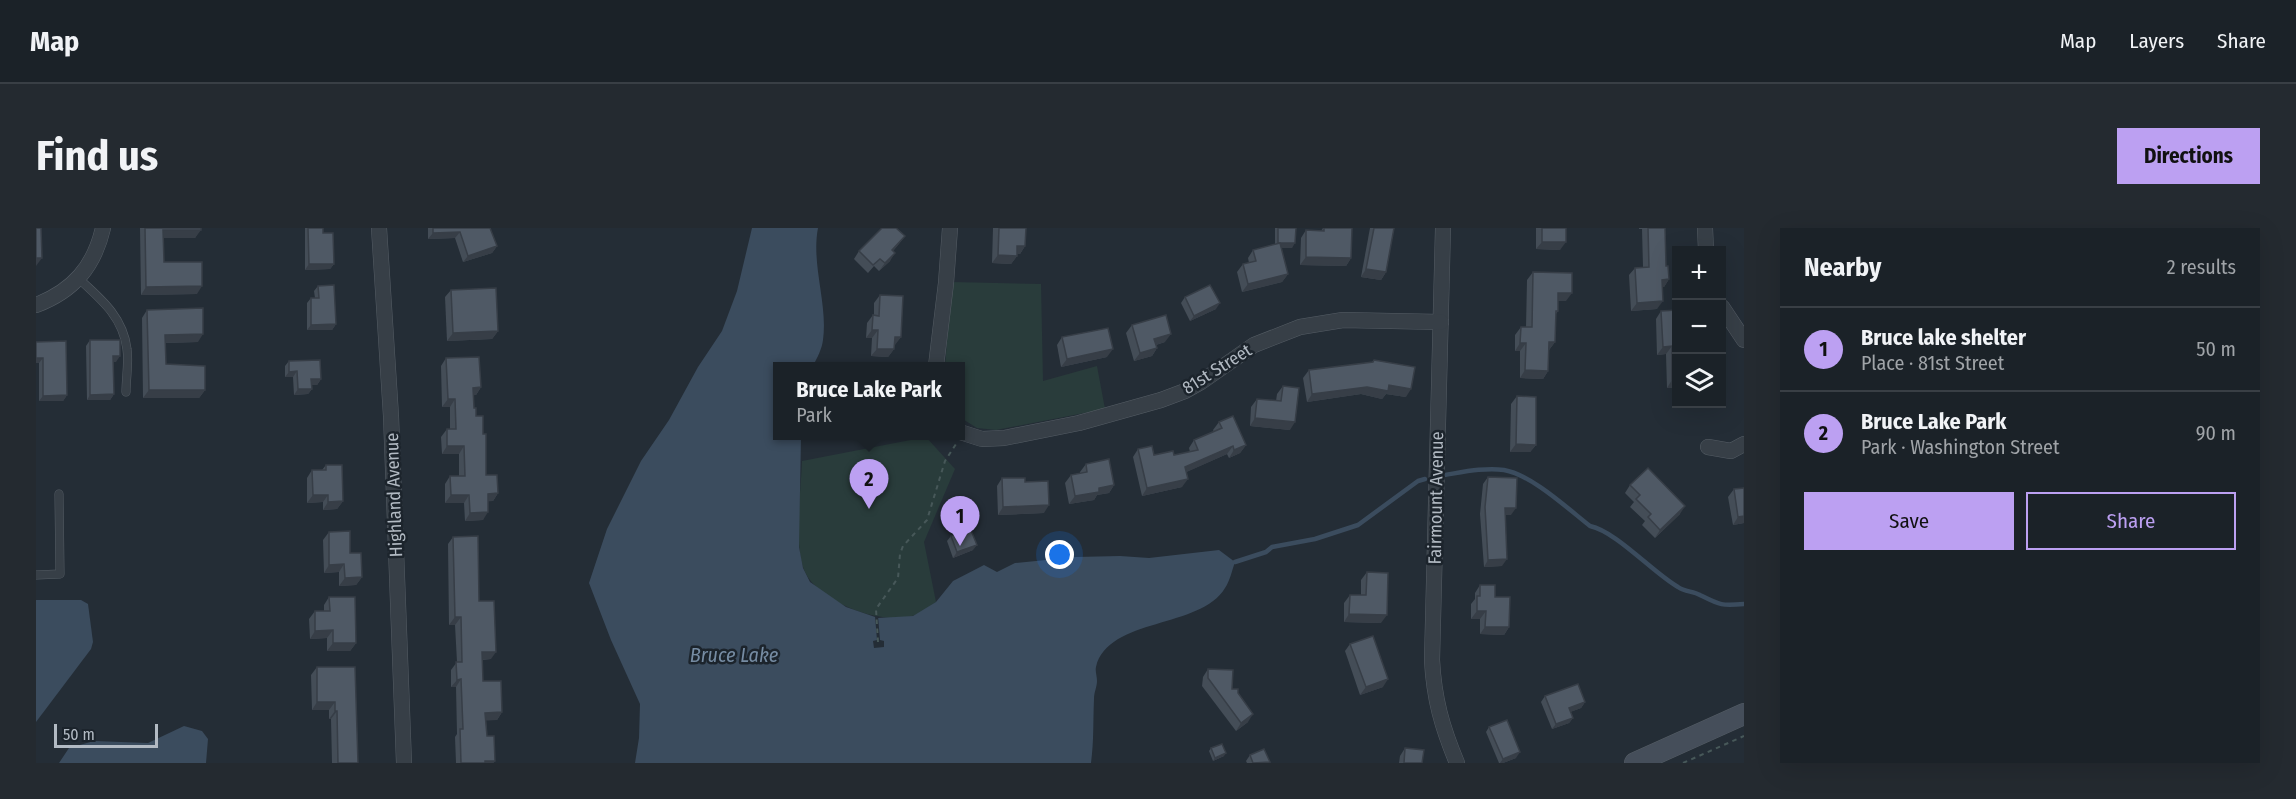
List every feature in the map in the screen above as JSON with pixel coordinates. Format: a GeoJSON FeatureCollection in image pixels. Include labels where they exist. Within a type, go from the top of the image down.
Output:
{"type":"FeatureCollection","features":[{"type":"Feature","properties":{"kind":"main road"},"geometry":{"type":"LineString","coordinates":[[1635,763],[1744,714]]}},
{"type":"Feature","properties":{"kind":"street"},"geometry":{"type":"LineString","coordinates":[[36,305],[55,296],[79,279],[95,254],[103,228]]}},
{"type":"Feature","properties":{"kind":"street","name":"Highland Avenue"},"geometry":{"type":"LineString","coordinates":[[379,228],[391,416],[404,763]]}},
{"type":"Feature","properties":{"kind":"street"},"geometry":{"type":"LineString","coordinates":[[936,362],[950,228]]}},
{"type":"Feature","properties":{"kind":"street","name":"Fairmount Avenue"},"geometry":{"type":"LineString","coordinates":[[1443,228],[1432,660],[1433,689],[1437,711],[1457,763]]}},
{"type":"Feature","properties":{"kind":"street"},"geometry":{"type":"LineString","coordinates":[[1705,228],[1706,246]]}},
{"type":"Feature","properties":{"kind":"street"},"geometry":{"type":"LineString","coordinates":[[1726,313],[1744,340]]}},
{"type":"Feature","properties":{"kind":"street","name":"81st Street"},"geometry":{"type":"LineString","coordinates":[[965,434],[982,439],[1014,436],[1108,416],[1161,400],[1193,386],[1254,345],[1300,327],[1343,320],[1441,322]]}},
{"type":"Feature","properties":{"kind":"street"},"geometry":{"type":"LineString","coordinates":[[1708,447],[1731,451],[1744,444]]}},
{"type":"Feature","properties":{"kind":"lane"},"geometry":{"type":"LineString","coordinates":[[79,279],[105,303],[118,319],[127,349],[126,392]]}},
{"type":"Feature","properties":{"kind":"lane"},"geometry":{"type":"LineString","coordinates":[[36,575],[60,574],[59,494]]}},
{"type":"Feature","properties":{"kind":"path"},"geometry":{"type":"LineString","coordinates":[[878,642],[876,609],[898,578],[903,546],[927,520],[945,461],[957,440]]}},
{"type":"Feature","properties":{"kind":"path"},"geometry":{"type":"LineString","coordinates":[[1683,763],[1744,736]]}},
{"type":"Feature","properties":{"kind":"green space"},"geometry":{"type":"Polygon","coordinates":[[[952,282],[1041,284],[1043,381],[1097,366],[1105,409],[996,430],[977,428],[965,420],[965,362],[945,362],[952,282]]]}},
{"type":"Feature","properties":{"kind":"green space"},"geometry":{"type":"Polygon","coordinates":[[[910,440],[929,440],[955,469],[924,542],[936,602],[915,615],[899,618],[866,614],[833,600],[809,579],[800,555],[798,529],[802,461],[910,440]]]}},
{"type":"Feature","properties":{"kind":"water","name":"Bruce Lake"},"geometry":{"type":"Polygon","coordinates":[[[752,228],[818,228],[816,242],[824,326],[822,343],[815,362],[773,362],[773,440],[801,440],[799,547],[803,568],[810,582],[846,607],[878,618],[913,616],[936,602],[953,581],[984,565],[997,572],[1015,563],[1076,557],[1149,558],[1219,550],[1235,562],[1227,585],[1213,601],[1196,611],[1118,639],[1104,651],[1096,669],[1091,763],[635,763],[639,738],[640,704],[611,640],[589,583],[607,529],[641,461],[669,420],[698,367],[722,331],[737,291],[752,228]]]}},
{"type":"Feature","properties":{"kind":"water"},"geometry":{"type":"Polygon","coordinates":[[[36,600],[81,600],[88,604],[93,642],[91,649],[36,722],[36,600]]]}},
{"type":"Feature","properties":{"kind":"water"},"geometry":{"type":"Polygon","coordinates":[[[184,726],[202,731],[208,739],[206,763],[59,763],[69,748],[94,741],[148,743],[184,726]]]}},
{"type":"Feature","properties":{"kind":"pier"},"geometry":{"type":"Polygon","coordinates":[[[875,616],[878,616],[880,640],[884,641],[884,647],[874,648],[873,641],[877,640],[875,616]]]}},
{"type":"Feature","properties":{"kind":"building"},"geometry":{"type":"Polygon","coordinates":[[[36,228],[41,228],[42,258],[36,258],[36,228]]]}},
{"type":"Feature","properties":{"kind":"building"},"geometry":{"type":"Polygon","coordinates":[[[145,228],[201,228],[201,230],[163,230],[164,262],[202,262],[202,286],[146,287],[145,228]]]}},
{"type":"Feature","properties":{"kind":"building"},"geometry":{"type":"Polygon","coordinates":[[[308,228],[323,228],[323,233],[333,233],[334,264],[309,264],[308,228]]]}},
{"type":"Feature","properties":{"kind":"building"},"geometry":{"type":"Polygon","coordinates":[[[433,228],[490,228],[497,246],[468,256],[460,232],[433,233],[433,228]]]}},
{"type":"Feature","properties":{"kind":"building"},"geometry":{"type":"Polygon","coordinates":[[[882,228],[896,228],[905,236],[892,250],[895,253],[885,263],[880,259],[873,265],[859,251],[882,228]]]}},
{"type":"Feature","properties":{"kind":"building"},"geometry":{"type":"Polygon","coordinates":[[[999,228],[1026,228],[1025,246],[1017,246],[1017,256],[998,255],[999,228]]]}},
{"type":"Feature","properties":{"kind":"building"},"geometry":{"type":"Polygon","coordinates":[[[1278,228],[1296,228],[1295,243],[1278,243],[1278,228]]]}},
{"type":"Feature","properties":{"kind":"building"},"geometry":{"type":"Polygon","coordinates":[[[1324,228],[1352,228],[1351,258],[1306,257],[1306,230],[1324,231],[1324,228]]]}},
{"type":"Feature","properties":{"kind":"building"},"geometry":{"type":"Polygon","coordinates":[[[1374,228],[1394,228],[1386,272],[1366,269],[1374,228]]]}},
{"type":"Feature","properties":{"kind":"building"},"geometry":{"type":"Polygon","coordinates":[[[1542,228],[1566,228],[1566,242],[1542,242],[1542,228]]]}},
{"type":"Feature","properties":{"kind":"building"},"geometry":{"type":"Polygon","coordinates":[[[1648,228],[1665,228],[1666,266],[1668,266],[1669,279],[1662,280],[1663,301],[1637,303],[1635,268],[1649,267],[1648,228]]]}},
{"type":"Feature","properties":{"kind":"building"},"geometry":{"type":"Polygon","coordinates":[[[1280,243],[1288,274],[1248,284],[1243,264],[1256,261],[1253,250],[1280,243]]]}},
{"type":"Feature","properties":{"kind":"building"},"geometry":{"type":"Polygon","coordinates":[[[1533,272],[1572,273],[1572,293],[1558,293],[1555,342],[1549,342],[1548,371],[1525,370],[1526,343],[1520,343],[1521,327],[1532,327],[1533,272]]]}},
{"type":"Feature","properties":{"kind":"building"},"geometry":{"type":"Polygon","coordinates":[[[334,285],[336,324],[311,325],[311,298],[319,298],[318,286],[334,285]]]}},
{"type":"Feature","properties":{"kind":"building"},"geometry":{"type":"Polygon","coordinates":[[[1210,285],[1220,303],[1194,316],[1185,297],[1210,285]]]}},
{"type":"Feature","properties":{"kind":"building"},"geometry":{"type":"Polygon","coordinates":[[[496,288],[498,331],[453,333],[451,290],[496,288]]]}},
{"type":"Feature","properties":{"kind":"building"},"geometry":{"type":"Polygon","coordinates":[[[880,295],[903,296],[901,337],[895,337],[894,349],[877,349],[878,330],[872,330],[873,315],[879,316],[880,295]]]}},
{"type":"Feature","properties":{"kind":"building"},"geometry":{"type":"Polygon","coordinates":[[[203,308],[203,334],[165,335],[166,364],[205,366],[205,390],[149,390],[147,310],[203,308]]]}},
{"type":"Feature","properties":{"kind":"building"},"geometry":{"type":"Polygon","coordinates":[[[1672,310],[1672,346],[1663,347],[1661,311],[1672,310]]]}},
{"type":"Feature","properties":{"kind":"building"},"geometry":{"type":"Polygon","coordinates":[[[1166,315],[1171,334],[1154,339],[1157,348],[1140,353],[1132,325],[1166,315]]]}},
{"type":"Feature","properties":{"kind":"building"},"geometry":{"type":"Polygon","coordinates":[[[1108,328],[1113,349],[1067,359],[1062,337],[1108,328]]]}},
{"type":"Feature","properties":{"kind":"building"},"geometry":{"type":"Polygon","coordinates":[[[90,340],[120,340],[120,356],[113,356],[114,394],[90,395],[90,340]]]}},
{"type":"Feature","properties":{"kind":"building"},"geometry":{"type":"Polygon","coordinates":[[[66,341],[67,395],[43,396],[43,358],[36,358],[36,342],[66,341]]]}},
{"type":"Feature","properties":{"kind":"building"},"geometry":{"type":"Polygon","coordinates":[[[479,357],[481,387],[473,388],[474,408],[476,408],[476,416],[483,416],[483,434],[486,434],[486,475],[497,475],[498,493],[488,494],[488,512],[470,513],[469,495],[451,495],[450,476],[465,476],[464,446],[447,446],[447,429],[456,429],[455,399],[448,399],[446,358],[479,357]]]}},
{"type":"Feature","properties":{"kind":"building"},"geometry":{"type":"Polygon","coordinates":[[[320,360],[321,379],[311,379],[312,389],[298,389],[297,371],[289,372],[289,361],[320,360]]]}},
{"type":"Feature","properties":{"kind":"building"},"geometry":{"type":"Polygon","coordinates":[[[1374,360],[1415,367],[1411,389],[1389,385],[1388,391],[1367,387],[1312,394],[1309,370],[1373,362],[1374,360]]]}},
{"type":"Feature","properties":{"kind":"building"},"geometry":{"type":"Polygon","coordinates":[[[1283,386],[1299,388],[1295,422],[1255,418],[1257,399],[1281,401],[1283,386]]]}},
{"type":"Feature","properties":{"kind":"building"},"geometry":{"type":"Polygon","coordinates":[[[1517,396],[1536,397],[1536,445],[1516,444],[1517,396]]]}},
{"type":"Feature","properties":{"kind":"building"},"geometry":{"type":"Polygon","coordinates":[[[1233,416],[1246,445],[1234,450],[1233,446],[1185,467],[1188,479],[1147,488],[1138,449],[1152,446],[1154,455],[1173,451],[1174,455],[1198,450],[1194,440],[1222,428],[1219,422],[1233,416]]]}},
{"type":"Feature","properties":{"kind":"building"},"geometry":{"type":"Polygon","coordinates":[[[1109,459],[1114,485],[1099,488],[1099,492],[1075,496],[1071,475],[1087,472],[1086,464],[1109,459]]]}},
{"type":"Feature","properties":{"kind":"building"},"geometry":{"type":"Polygon","coordinates":[[[326,465],[342,465],[343,501],[328,502],[328,495],[313,495],[312,470],[326,470],[326,465]]]}},
{"type":"Feature","properties":{"kind":"building"},"geometry":{"type":"Polygon","coordinates":[[[1648,468],[1685,506],[1660,530],[1648,517],[1651,514],[1636,499],[1640,495],[1630,485],[1648,468]]]}},
{"type":"Feature","properties":{"kind":"building"},"geometry":{"type":"Polygon","coordinates":[[[1488,477],[1517,478],[1516,508],[1505,508],[1507,559],[1488,560],[1485,507],[1488,477]]]}},
{"type":"Feature","properties":{"kind":"building"},"geometry":{"type":"Polygon","coordinates":[[[1002,478],[1025,478],[1025,482],[1048,481],[1049,505],[1003,507],[1002,478]]]}},
{"type":"Feature","properties":{"kind":"building"},"geometry":{"type":"Polygon","coordinates":[[[1744,488],[1744,516],[1738,517],[1734,489],[1744,488]]]}},
{"type":"Feature","properties":{"kind":"building"},"geometry":{"type":"Polygon","coordinates":[[[970,528],[977,545],[957,552],[951,536],[970,528]]]}},
{"type":"Feature","properties":{"kind":"building"},"geometry":{"type":"Polygon","coordinates":[[[350,531],[350,553],[361,553],[362,577],[345,578],[344,564],[329,565],[329,532],[350,531]]]}},
{"type":"Feature","properties":{"kind":"building"},"geometry":{"type":"Polygon","coordinates":[[[478,536],[479,601],[494,601],[496,652],[482,652],[483,681],[501,681],[502,712],[485,713],[487,736],[494,736],[495,761],[461,763],[460,729],[463,729],[461,679],[457,680],[456,662],[462,662],[461,617],[455,617],[453,537],[478,536]]]}},
{"type":"Feature","properties":{"kind":"building"},"geometry":{"type":"Polygon","coordinates":[[[1367,572],[1388,573],[1387,615],[1349,614],[1350,595],[1366,595],[1367,572]]]}},
{"type":"Feature","properties":{"kind":"building"},"geometry":{"type":"Polygon","coordinates":[[[1480,585],[1495,585],[1495,597],[1510,597],[1509,627],[1485,627],[1486,611],[1477,611],[1480,585]]]}},
{"type":"Feature","properties":{"kind":"building"},"geometry":{"type":"Polygon","coordinates":[[[329,597],[355,597],[356,643],[333,643],[333,630],[315,631],[315,611],[330,611],[329,597]]]}},
{"type":"Feature","properties":{"kind":"building"},"geometry":{"type":"Polygon","coordinates":[[[1373,636],[1388,679],[1366,687],[1350,644],[1373,636]]]}},
{"type":"Feature","properties":{"kind":"building"},"geometry":{"type":"Polygon","coordinates":[[[317,667],[355,667],[358,763],[338,763],[337,711],[335,711],[335,702],[317,702],[317,667]]]}},
{"type":"Feature","properties":{"kind":"building"},"geometry":{"type":"Polygon","coordinates":[[[1208,669],[1233,670],[1232,689],[1238,689],[1238,693],[1253,714],[1241,723],[1208,678],[1208,669]]]}},
{"type":"Feature","properties":{"kind":"building"},"geometry":{"type":"Polygon","coordinates":[[[1578,684],[1585,702],[1569,708],[1573,718],[1556,724],[1545,696],[1578,684]]]}},
{"type":"Feature","properties":{"kind":"building"},"geometry":{"type":"Polygon","coordinates":[[[1507,720],[1520,752],[1503,759],[1489,727],[1507,720]]]}},
{"type":"Feature","properties":{"kind":"building"},"geometry":{"type":"Polygon","coordinates":[[[1222,744],[1226,753],[1215,758],[1211,748],[1222,744]]]}},
{"type":"Feature","properties":{"kind":"building"},"geometry":{"type":"Polygon","coordinates":[[[1405,748],[1424,750],[1422,763],[1404,763],[1405,748]]]}},
{"type":"Feature","properties":{"kind":"building"},"geometry":{"type":"Polygon","coordinates":[[[1264,749],[1270,762],[1253,763],[1250,755],[1264,749]]]}},
{"type":"Feature","properties":{"kind":"waterway"},"geometry":{"type":"LineString","coordinates":[[1438,476],[1488,469],[1515,473],[1549,493],[1590,526],[1623,544],[1681,589],[1721,604],[1744,604]]}},
{"type":"Feature","properties":{"kind":"waterway"},"geometry":{"type":"LineString","coordinates":[[1235,562],[1266,552],[1272,547],[1315,539],[1358,525],[1418,481],[1425,479]]}},
{"type":"Feature","properties":{"kind":"place","name":"Bruce Lake Park"},"geometry":{"type":"Point","coordinates":[869,509]}},
{"type":"Feature","properties":{"kind":"place","name":"Bruce lake shelter"},"geometry":{"type":"Point","coordinates":[960,546]}}]}
